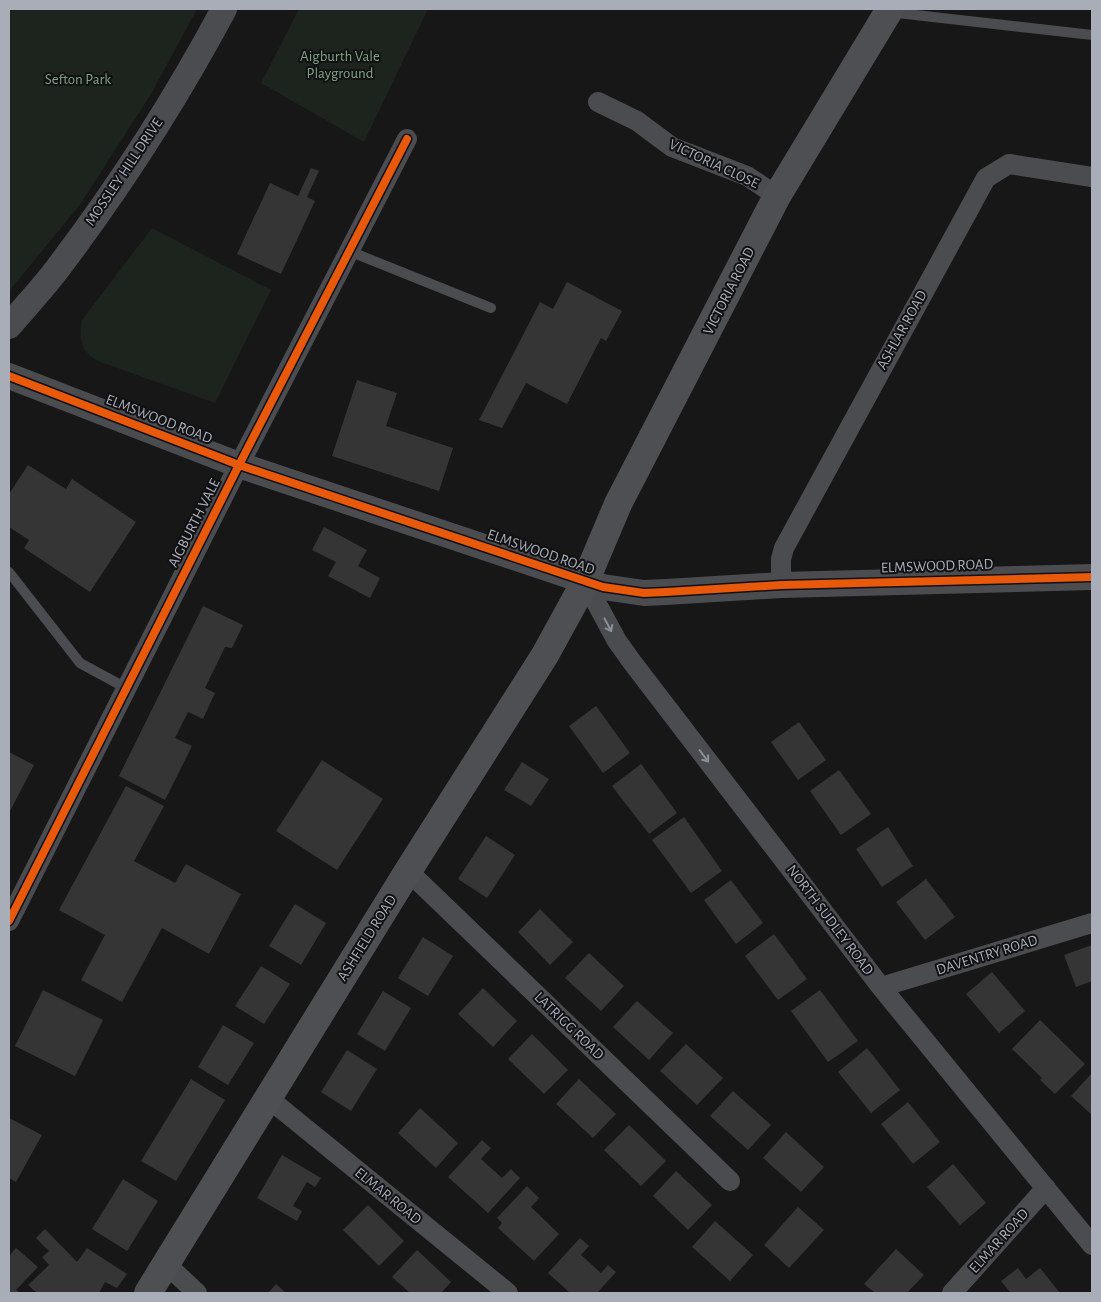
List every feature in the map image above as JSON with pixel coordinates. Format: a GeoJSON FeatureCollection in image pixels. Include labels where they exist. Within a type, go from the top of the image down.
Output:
{"type":"FeatureCollection","features":[{"type":"Feature","properties":{"kind":"main road","name":"VICTORIA ROAD"},"geometry":{"type":"LineString","coordinates":[[586,582],[618,504],[777,196],[889,10]]}},
{"type":"Feature","properties":{"kind":"main road","name":"ASHFIELD ROAD"},"geometry":{"type":"LineString","coordinates":[[148,1293],[408,871],[545,655],[586,582]]}},
{"type":"Feature","properties":{"kind":"street","name":"MOSSLEY HILL DRIVE"},"geometry":{"type":"LineString","coordinates":[[9,326],[58,269],[132,164],[203,48],[224,9]]}},
{"type":"Feature","properties":{"kind":"street","name":"VICTORIA CLOSE"},"geometry":{"type":"LineString","coordinates":[[598,102],[637,121],[672,148],[747,176],[777,196]]}},
{"type":"Feature","properties":{"kind":"street","name":"AIGBURTH VALE"},"geometry":{"type":"LineString","coordinates":[[9,921],[239,465],[407,139]]}},
{"type":"Feature","properties":{"kind":"street","name":"ASHLAR ROAD"},"geometry":{"type":"LineString","coordinates":[[781,585],[781,559],[784,548],[986,178],[1009,164],[1092,177]]}},
{"type":"Feature","properties":{"kind":"street","name":"ELMSWOOD ROAD"},"geometry":{"type":"LineString","coordinates":[[9,376],[239,465],[603,587],[644,593],[781,585],[1092,577]]}},
{"type":"Feature","properties":{"kind":"street","name":"NORTH SUDLEY ROAD"},"geometry":{"type":"LineString","coordinates":[[586,582],[617,641],[632,662],[881,987],[1092,1245]]}},
{"type":"Feature","properties":{"kind":"street","name":"LATRIGG ROAD"},"geometry":{"type":"LineString","coordinates":[[408,871],[730,1182]]}},
{"type":"Feature","properties":{"kind":"street","name":"DAVENTRY ROAD"},"geometry":{"type":"LineString","coordinates":[[881,987],[1092,923]]}},
{"type":"Feature","properties":{"kind":"street","name":"ELMAR ROAD"},"geometry":{"type":"LineString","coordinates":[[268,1098],[508,1293]]}},
{"type":"Feature","properties":{"kind":"street","name":"ELMAR ROAD"},"geometry":{"type":"LineString","coordinates":[[952,1293],[1046,1188]]}},
{"type":"Feature","properties":{"kind":"street"},"geometry":{"type":"LineString","coordinates":[[167,1264],[197,1293]]}},
{"type":"Feature","properties":{"kind":"lane"},"geometry":{"type":"LineString","coordinates":[[889,10],[1092,35]]}},
{"type":"Feature","properties":{"kind":"lane"},"geometry":{"type":"LineString","coordinates":[[349,251],[491,308]]}},
{"type":"Feature","properties":{"kind":"lane"},"geometry":{"type":"LineString","coordinates":[[9,572],[80,663],[126,688]]}},
{"type":"Feature","properties":{"kind":"green space","name":"Sefton Park"},"geometry":{"type":"Polygon","coordinates":[[[9,9],[197,9],[151,94],[79,206],[9,291],[9,9]]]}},
{"type":"Feature","properties":{"kind":"green space","name":"Aigburth Vale Playground"},"geometry":{"type":"Polygon","coordinates":[[[299,9],[428,9],[364,142],[261,83],[299,9]]]}},
{"type":"Feature","properties":{"kind":"green space"},"geometry":{"type":"Polygon","coordinates":[[[152,228],[271,290],[215,403],[98,361],[87,353],[82,344],[82,320],[152,228]]]}},
{"type":"Feature","properties":{"kind":"building"},"geometry":{"type":"Polygon","coordinates":[[[311,168],[319,171],[307,197],[315,201],[281,274],[237,254],[270,183],[298,196],[311,168]]]}},
{"type":"Feature","properties":{"kind":"building"},"geometry":{"type":"Polygon","coordinates":[[[567,282],[622,311],[606,341],[601,338],[567,404],[526,383],[502,428],[479,420],[540,302],[553,309],[567,282]]]}},
{"type":"Feature","properties":{"kind":"building"},"geometry":{"type":"Polygon","coordinates":[[[357,380],[397,393],[386,426],[453,448],[439,491],[332,456],[357,380]]]}},
{"type":"Feature","properties":{"kind":"building"},"geometry":{"type":"Polygon","coordinates":[[[28,465],[66,489],[72,479],[136,522],[90,592],[24,548],[29,540],[9,527],[9,494],[28,465]]]}},
{"type":"Feature","properties":{"kind":"building"},"geometry":{"type":"Polygon","coordinates":[[[324,527],[367,550],[358,566],[380,578],[370,598],[328,576],[336,562],[312,550],[324,527]]]}},
{"type":"Feature","properties":{"kind":"building"},"geometry":{"type":"Polygon","coordinates":[[[203,606],[243,625],[232,648],[225,647],[205,688],[215,693],[203,719],[188,712],[175,738],[192,746],[165,800],[119,776],[203,606]]]}},
{"type":"Feature","properties":{"kind":"building"},"geometry":{"type":"Polygon","coordinates":[[[596,706],[630,753],[603,773],[569,726],[596,706]]]}},
{"type":"Feature","properties":{"kind":"building"},"geometry":{"type":"Polygon","coordinates":[[[799,722],[826,760],[798,780],[771,742],[799,722]]]}},
{"type":"Feature","properties":{"kind":"building"},"geometry":{"type":"Polygon","coordinates":[[[9,752],[34,765],[9,813],[9,752]]]}},
{"type":"Feature","properties":{"kind":"building"},"geometry":{"type":"Polygon","coordinates":[[[322,760],[383,799],[337,870],[276,831],[322,760]]]}},
{"type":"Feature","properties":{"kind":"building"},"geometry":{"type":"Polygon","coordinates":[[[522,762],[549,779],[531,806],[504,790],[522,762]]]}},
{"type":"Feature","properties":{"kind":"building"},"geometry":{"type":"Polygon","coordinates":[[[641,764],[677,813],[649,834],[612,786],[641,764]]]}},
{"type":"Feature","properties":{"kind":"building"},"geometry":{"type":"Polygon","coordinates":[[[839,770],[871,814],[841,835],[810,791],[839,770]]]}},
{"type":"Feature","properties":{"kind":"building"},"geometry":{"type":"Polygon","coordinates":[[[126,786],[164,806],[134,861],[175,883],[186,864],[241,894],[209,954],[162,928],[122,1002],[81,980],[105,935],[59,910],[126,786]]]}},
{"type":"Feature","properties":{"kind":"building"},"geometry":{"type":"Polygon","coordinates":[[[684,817],[722,871],[691,893],[652,840],[684,817]]]}},
{"type":"Feature","properties":{"kind":"building"},"geometry":{"type":"Polygon","coordinates":[[[888,827],[913,866],[882,887],[856,849],[888,827]]]}},
{"type":"Feature","properties":{"kind":"building"},"geometry":{"type":"Polygon","coordinates":[[[486,836],[515,855],[487,898],[458,879],[486,836]]]}},
{"type":"Feature","properties":{"kind":"building"},"geometry":{"type":"Polygon","coordinates":[[[926,879],[955,917],[925,940],[896,902],[926,879]]]}},
{"type":"Feature","properties":{"kind":"building"},"geometry":{"type":"Polygon","coordinates":[[[731,880],[763,923],[736,944],[704,900],[731,880]]]}},
{"type":"Feature","properties":{"kind":"building"},"geometry":{"type":"Polygon","coordinates":[[[295,904],[326,923],[301,965],[269,946],[295,904]]]}},
{"type":"Feature","properties":{"kind":"building"},"geometry":{"type":"Polygon","coordinates":[[[540,909],[573,942],[550,965],[518,932],[540,909]]]}},
{"type":"Feature","properties":{"kind":"building"},"geometry":{"type":"Polygon","coordinates":[[[774,934],[807,979],[778,1000],[745,956],[774,934]]]}},
{"type":"Feature","properties":{"kind":"building"},"geometry":{"type":"Polygon","coordinates":[[[423,937],[453,956],[428,996],[398,978],[423,937]]]}},
{"type":"Feature","properties":{"kind":"building"},"geometry":{"type":"Polygon","coordinates":[[[1092,945],[1092,981],[1076,987],[1064,955],[1092,945]]]}},
{"type":"Feature","properties":{"kind":"building"},"geometry":{"type":"Polygon","coordinates":[[[589,953],[624,986],[601,1011],[565,978],[589,953]]]}},
{"type":"Feature","properties":{"kind":"building"},"geometry":{"type":"Polygon","coordinates":[[[261,966],[290,984],[264,1024],[235,1006],[261,966]]]}},
{"type":"Feature","properties":{"kind":"building"},"geometry":{"type":"Polygon","coordinates":[[[992,972],[1025,1011],[999,1033],[966,994],[992,972]]]}},
{"type":"Feature","properties":{"kind":"building"},"geometry":{"type":"Polygon","coordinates":[[[483,988],[517,1021],[493,1047],[458,1014],[483,988]]]}},
{"type":"Feature","properties":{"kind":"building"},"geometry":{"type":"Polygon","coordinates":[[[43,990],[103,1020],[75,1076],[15,1046],[43,990]]]}},
{"type":"Feature","properties":{"kind":"building"},"geometry":{"type":"Polygon","coordinates":[[[820,990],[858,1041],[828,1062],[791,1011],[820,990]]]}},
{"type":"Feature","properties":{"kind":"building"},"geometry":{"type":"Polygon","coordinates":[[[383,991],[411,1008],[385,1051],[357,1034],[383,991]]]}},
{"type":"Feature","properties":{"kind":"building"},"geometry":{"type":"Polygon","coordinates":[[[637,1001],[673,1033],[649,1060],[613,1027],[637,1001]]]}},
{"type":"Feature","properties":{"kind":"building"},"geometry":{"type":"Polygon","coordinates":[[[1040,1020],[1085,1064],[1055,1094],[1040,1080],[1042,1078],[1012,1049],[1040,1020]]]}},
{"type":"Feature","properties":{"kind":"building"},"geometry":{"type":"Polygon","coordinates":[[[223,1025],[254,1043],[228,1085],[198,1067],[223,1025]]]}},
{"type":"Feature","properties":{"kind":"building"},"geometry":{"type":"Polygon","coordinates":[[[532,1034],[568,1070],[544,1094],[508,1059],[532,1034]]]}},
{"type":"Feature","properties":{"kind":"building"},"geometry":{"type":"Polygon","coordinates":[[[686,1044],[723,1078],[697,1105],[660,1071],[686,1044]]]}},
{"type":"Feature","properties":{"kind":"building"},"geometry":{"type":"Polygon","coordinates":[[[867,1048],[900,1090],[871,1113],[838,1072],[867,1048]]]}},
{"type":"Feature","properties":{"kind":"building"},"geometry":{"type":"Polygon","coordinates":[[[347,1050],[377,1069],[351,1111],[321,1092],[347,1050]]]}},
{"type":"Feature","properties":{"kind":"building"},"geometry":{"type":"Polygon","coordinates":[[[1092,1073],[1092,1115],[1071,1096],[1092,1073]]]}},
{"type":"Feature","properties":{"kind":"building"},"geometry":{"type":"Polygon","coordinates":[[[191,1079],[225,1100],[176,1181],[141,1161],[191,1079]]]}},
{"type":"Feature","properties":{"kind":"building"},"geometry":{"type":"Polygon","coordinates":[[[579,1079],[616,1114],[593,1138],[556,1104],[579,1079]]]}},
{"type":"Feature","properties":{"kind":"building"},"geometry":{"type":"Polygon","coordinates":[[[733,1091],[771,1125],[748,1150],[710,1116],[733,1091]]]}},
{"type":"Feature","properties":{"kind":"building"},"geometry":{"type":"Polygon","coordinates":[[[908,1102],[940,1142],[913,1164],[881,1124],[908,1102]]]}},
{"type":"Feature","properties":{"kind":"building"},"geometry":{"type":"Polygon","coordinates":[[[420,1108],[458,1143],[436,1168],[398,1133],[420,1108]]]}},
{"type":"Feature","properties":{"kind":"building"},"geometry":{"type":"Polygon","coordinates":[[[9,1118],[42,1135],[16,1182],[9,1178],[9,1118]]]}},
{"type":"Feature","properties":{"kind":"building"},"geometry":{"type":"Polygon","coordinates":[[[629,1125],[666,1161],[641,1186],[604,1150],[629,1125]]]}},
{"type":"Feature","properties":{"kind":"building"},"geometry":{"type":"Polygon","coordinates":[[[786,1132],[824,1167],[801,1192],[763,1158],[786,1132]]]}},
{"type":"Feature","properties":{"kind":"building"},"geometry":{"type":"Polygon","coordinates":[[[482,1140],[491,1148],[481,1159],[502,1178],[511,1169],[520,1178],[488,1213],[448,1177],[482,1140]]]}},
{"type":"Feature","properties":{"kind":"building"},"geometry":{"type":"Polygon","coordinates":[[[282,1155],[321,1178],[315,1187],[307,1182],[293,1206],[302,1211],[297,1221],[257,1198],[282,1155]]]}},
{"type":"Feature","properties":{"kind":"building"},"geometry":{"type":"Polygon","coordinates":[[[953,1164],[986,1203],[960,1225],[927,1187],[953,1164]]]}},
{"type":"Feature","properties":{"kind":"building"},"geometry":{"type":"Polygon","coordinates":[[[676,1171],[712,1205],[688,1230],[653,1196],[676,1171]]]}},
{"type":"Feature","properties":{"kind":"building"},"geometry":{"type":"Polygon","coordinates":[[[123,1179],[158,1201],[127,1251],[92,1229],[123,1179]]]}},
{"type":"Feature","properties":{"kind":"building"},"geometry":{"type":"Polygon","coordinates":[[[527,1186],[539,1198],[531,1207],[559,1234],[534,1261],[498,1228],[502,1223],[497,1218],[527,1186]]]}},
{"type":"Feature","properties":{"kind":"building"},"geometry":{"type":"Polygon","coordinates":[[[368,1205],[404,1241],[379,1266],[343,1230],[368,1205]]]}},
{"type":"Feature","properties":{"kind":"building"},"geometry":{"type":"Polygon","coordinates":[[[798,1207],[824,1230],[789,1268],[764,1245],[798,1207]]]}},
{"type":"Feature","properties":{"kind":"building"},"geometry":{"type":"Polygon","coordinates":[[[715,1221],[753,1255],[730,1281],[692,1247],[715,1221]]]}},
{"type":"Feature","properties":{"kind":"building"},"geometry":{"type":"Polygon","coordinates":[[[45,1229],[77,1262],[87,1248],[127,1274],[117,1288],[105,1282],[99,1293],[37,1293],[28,1285],[49,1265],[42,1257],[49,1251],[36,1238],[45,1229]]]}},
{"type":"Feature","properties":{"kind":"building"},"geometry":{"type":"Polygon","coordinates":[[[580,1238],[589,1246],[581,1255],[601,1273],[608,1265],[616,1272],[597,1293],[570,1293],[548,1273],[580,1238]]]}},
{"type":"Feature","properties":{"kind":"building"},"geometry":{"type":"Polygon","coordinates":[[[16,1248],[38,1267],[16,1290],[20,1293],[9,1293],[9,1254],[16,1248]]]}},
{"type":"Feature","properties":{"kind":"building"},"geometry":{"type":"Polygon","coordinates":[[[896,1249],[924,1275],[907,1293],[875,1293],[864,1284],[896,1249]]]}},
{"type":"Feature","properties":{"kind":"building"},"geometry":{"type":"Polygon","coordinates":[[[417,1250],[451,1282],[441,1293],[410,1293],[392,1277],[417,1250]]]}},
{"type":"Feature","properties":{"kind":"building"},"geometry":{"type":"Polygon","coordinates":[[[1018,1268],[1026,1279],[1040,1268],[1060,1293],[1011,1293],[1001,1281],[1018,1268]]]}},
{"type":"Feature","properties":{"kind":"building"},"geometry":{"type":"Polygon","coordinates":[[[276,1284],[286,1293],[268,1293],[276,1284]]]}},
{"type":"Feature","properties":{"kind":"cycle path"},"geometry":{"type":"LineString","coordinates":[[9,921],[239,465],[407,139]]}},
{"type":"Feature","properties":{"kind":"cycle path"},"geometry":{"type":"LineString","coordinates":[[9,376],[239,465],[603,587],[644,593],[781,585],[1092,577]]}}]}
